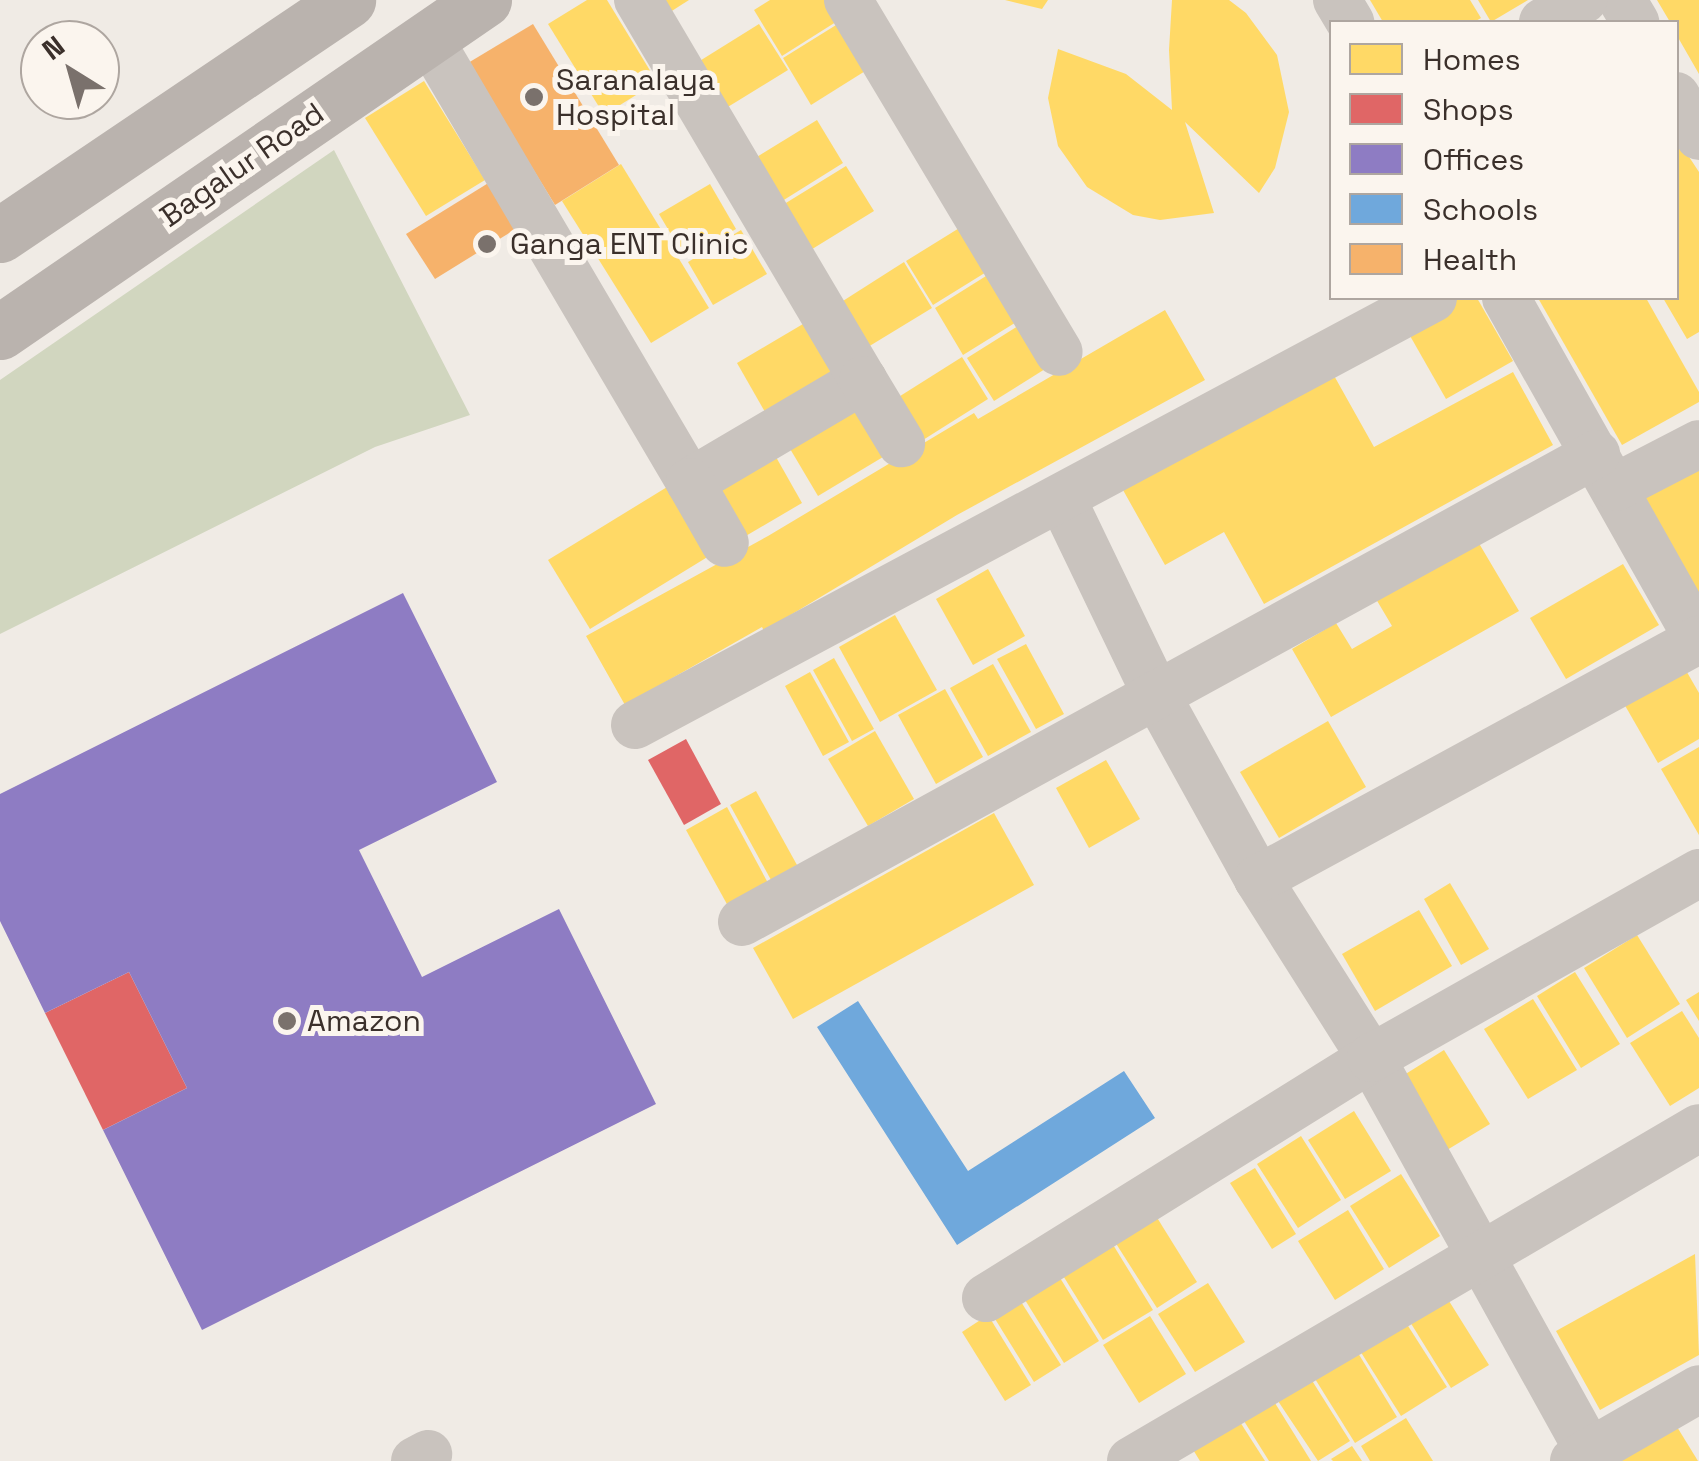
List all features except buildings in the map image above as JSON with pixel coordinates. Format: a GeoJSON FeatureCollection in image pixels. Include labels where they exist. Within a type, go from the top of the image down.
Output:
{"type":"FeatureCollection","features":[{"type":"Feature","properties":{"kind":"main road"},"geometry":{"type":"LineString","coordinates":[[0,235],[348,0]]}},
{"type":"Feature","properties":{"kind":"main road","name":"Bagalur Road"},"geometry":{"type":"LineString","coordinates":[[0,332],[484,0]]}},
{"type":"Feature","properties":{"kind":"street"},"geometry":{"type":"LineString","coordinates":[[638,0],[901,443]]}},
{"type":"Feature","properties":{"kind":"street"},"geometry":{"type":"LineString","coordinates":[[848,0],[1060,352]]}},
{"type":"Feature","properties":{"kind":"street"},"geometry":{"type":"LineString","coordinates":[[1547,20],[1583,0]]}},
{"type":"Feature","properties":{"kind":"street"},"geometry":{"type":"LineString","coordinates":[[428,37],[725,542]]}},
{"type":"Feature","properties":{"kind":"street"},"geometry":{"type":"LineString","coordinates":[[1679,101],[1699,136]]}},
{"type":"Feature","properties":{"kind":"street"},"geometry":{"type":"LineString","coordinates":[[635,725],[1429,300]]}},
{"type":"Feature","properties":{"kind":"street"},"geometry":{"type":"LineString","coordinates":[[1258,879],[1699,641],[1507,300]]}},
{"type":"Feature","properties":{"kind":"street"},"geometry":{"type":"LineString","coordinates":[[690,482],[862,380]]}},
{"type":"Feature","properties":{"kind":"street"},"geometry":{"type":"LineString","coordinates":[[742,922],[1156,694],[1606,470],[1699,444]]}},
{"type":"Feature","properties":{"kind":"street"},"geometry":{"type":"LineString","coordinates":[[1062,499],[1156,694],[1258,879],[1371,1058],[1484,1256],[1586,1458],[1699,1389]]}},
{"type":"Feature","properties":{"kind":"street"},"geometry":{"type":"LineString","coordinates":[[986,1298],[1371,1058],[1699,873]]}},
{"type":"Feature","properties":{"kind":"street"},"geometry":{"type":"LineString","coordinates":[[1131,1461],[1699,1128]]}},
{"type":"Feature","properties":{"kind":"green space"},"geometry":{"type":"Polygon","coordinates":[[[334,150],[470,415],[375,447],[0,634],[0,380],[334,150]]]}},
{"type":"Feature","properties":{"kind":"place","name":"Saranalaya Hospital"},"geometry":{"type":"Point","coordinates":[534,97]}},
{"type":"Feature","properties":{"kind":"place","name":"Ganga ENT Clinic"},"geometry":{"type":"Point","coordinates":[487,244]}},
{"type":"Feature","properties":{"kind":"place","name":"Amazon"},"geometry":{"type":"Point","coordinates":[287,1021]}}]}
